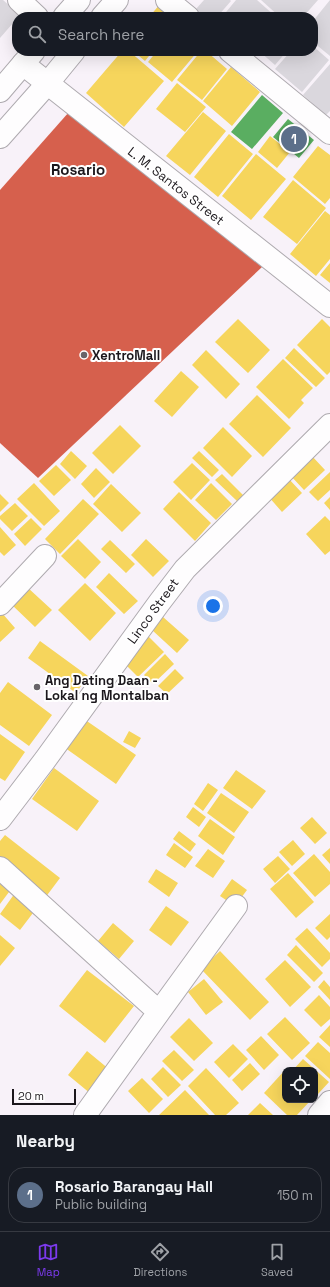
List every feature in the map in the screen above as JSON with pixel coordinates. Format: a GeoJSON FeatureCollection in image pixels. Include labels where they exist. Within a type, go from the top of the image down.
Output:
{"type":"FeatureCollection","features":[{"type":"Feature","properties":{"kind":"street"},"geometry":{"type":"LineString","coordinates":[[19,0],[32,12]]}},
{"type":"Feature","properties":{"kind":"street"},"geometry":{"type":"LineString","coordinates":[[68,12],[79,0]]}},
{"type":"Feature","properties":{"kind":"street"},"geometry":{"type":"LineString","coordinates":[[106,12],[117,0]]}},
{"type":"Feature","properties":{"kind":"street"},"geometry":{"type":"LineString","coordinates":[[167,0],[182,12]]}},
{"type":"Feature","properties":{"kind":"street"},"geometry":{"type":"LineString","coordinates":[[0,137],[70,56]]}},
{"type":"Feature","properties":{"kind":"street"},"geometry":{"type":"LineString","coordinates":[[236,56],[330,133]]}},
{"type":"Feature","properties":{"kind":"street"},"geometry":{"type":"LineString","coordinates":[[0,91],[29,58]]}},
{"type":"Feature","properties":{"kind":"street","name":"L. M. Santos Street"},"geometry":{"type":"LineString","coordinates":[[29,58],[47,84],[330,306]]}},
{"type":"Feature","properties":{"kind":"street","name":"Linco Street"},"geometry":{"type":"LineString","coordinates":[[0,819],[45,760],[185,568],[330,425]]}},
{"type":"Feature","properties":{"kind":"street"},"geometry":{"type":"LineString","coordinates":[[0,604],[45,556]]}},
{"type":"Feature","properties":{"kind":"street"},"geometry":{"type":"LineString","coordinates":[[0,868],[160,1012]]}},
{"type":"Feature","properties":{"kind":"street"},"geometry":{"type":"LineString","coordinates":[[85,1115],[236,906]]}},
{"type":"Feature","properties":{"kind":"street"},"geometry":{"type":"LineString","coordinates":[[319,1115],[330,1102]]}},
{"type":"Feature","properties":{"kind":"building: Homes"},"geometry":{"type":"Polygon","coordinates":[[[161,3],[171,12],[153,12],[161,3]]]}},
{"type":"Feature","properties":{"kind":"building: Homes"},"geometry":{"type":"Polygon","coordinates":[[[118,56],[135,56],[164,81],[124,127],[86,93],[118,56]]]}},
{"type":"Feature","properties":{"kind":"building: Homes"},"geometry":{"type":"Polygon","coordinates":[[[139,56],[149,56],[145,61],[139,56]]]}},
{"type":"Feature","properties":{"kind":"building: Homes"},"geometry":{"type":"Polygon","coordinates":[[[153,56],[194,56],[172,82],[148,62],[153,56]]]}},
{"type":"Feature","properties":{"kind":"building: Homes"},"geometry":{"type":"Polygon","coordinates":[[[197,56],[212,56],[227,69],[202,100],[177,80],[197,56]]]}},
{"type":"Feature","properties":{"kind":"building: Homes"},"geometry":{"type":"Polygon","coordinates":[[[231,67],[260,92],[232,126],[203,101],[231,67]]]}},
{"type":"Feature","properties":{"kind":"building: Homes"},"geometry":{"type":"Polygon","coordinates":[[[177,83],[206,107],[185,132],[156,109],[177,83]]]}},
{"type":"Feature","properties":{"kind":"building: Homes"},"geometry":{"type":"Polygon","coordinates":[[[203,112],[226,131],[190,175],[166,156],[203,112]]]}},
{"type":"Feature","properties":{"kind":"building: Homes"},"geometry":{"type":"Polygon","coordinates":[[[229,134],[253,154],[218,197],[194,177],[229,134]]]}},
{"type":"Feature","properties":{"kind":"building: Homes"},"geometry":{"type":"Polygon","coordinates":[[[270,136],[290,152],[277,168],[258,152],[270,136]]]}},
{"type":"Feature","properties":{"kind":"building: Homes"},"geometry":{"type":"Polygon","coordinates":[[[318,146],[330,155],[330,198],[325,204],[293,177],[318,146]]]}},
{"type":"Feature","properties":{"kind":"building: Homes"},"geometry":{"type":"Polygon","coordinates":[[[256,154],[286,179],[251,220],[222,196],[256,154]]]}},
{"type":"Feature","properties":{"kind":"building: Homes"},"geometry":{"type":"Polygon","coordinates":[[[293,180],[326,208],[297,244],[263,217],[293,180]]]}},
{"type":"Feature","properties":{"kind":"building: Homes"},"geometry":{"type":"Polygon","coordinates":[[[325,211],[330,215],[330,259],[316,276],[290,254],[325,211]]]}},
{"type":"Feature","properties":{"kind":"building: Homes"},"geometry":{"type":"Polygon","coordinates":[[[330,263],[330,283],[320,275],[330,263]]]}},
{"type":"Feature","properties":{"kind":"building: Homes"},"geometry":{"type":"Polygon","coordinates":[[[238,319],[270,350],[248,373],[215,342],[238,319]]]}},
{"type":"Feature","properties":{"kind":"building: Homes"},"geometry":{"type":"Polygon","coordinates":[[[322,319],[330,327],[330,372],[327,375],[297,345],[322,319]]]}},
{"type":"Feature","properties":{"kind":"building: Homes"},"geometry":{"type":"Polygon","coordinates":[[[294,348],[325,378],[316,387],[285,358],[294,348]]]}},
{"type":"Feature","properties":{"kind":"building: Homes"},"geometry":{"type":"Polygon","coordinates":[[[206,350],[240,384],[226,399],[192,365],[206,350]]]}},
{"type":"Feature","properties":{"kind":"building: Homes"},"geometry":{"type":"Polygon","coordinates":[[[283,359],[313,388],[301,400],[304,403],[289,419],[256,387],[283,359]]]}},
{"type":"Feature","properties":{"kind":"building: Homes"},"geometry":{"type":"Polygon","coordinates":[[[181,371],[199,387],[172,417],[154,401],[181,371]]]}},
{"type":"Feature","properties":{"kind":"building: Homes"},"geometry":{"type":"Polygon","coordinates":[[[257,395],[291,428],[263,457],[229,424],[257,395]]]}},
{"type":"Feature","properties":{"kind":"building: Homes"},"geometry":{"type":"Polygon","coordinates":[[[120,425],[141,446],[113,474],[92,453],[120,425]]]}},
{"type":"Feature","properties":{"kind":"building: Homes"},"geometry":{"type":"Polygon","coordinates":[[[223,427],[252,456],[232,477],[203,448],[223,427]]]}},
{"type":"Feature","properties":{"kind":"building: Homes"},"geometry":{"type":"Polygon","coordinates":[[[71,451],[87,466],[75,479],[60,464],[71,451]]]}},
{"type":"Feature","properties":{"kind":"building: Homes"},"geometry":{"type":"Polygon","coordinates":[[[199,451],[219,470],[212,477],[192,458],[199,451]]]}},
{"type":"Feature","properties":{"kind":"building: Homes"},"geometry":{"type":"Polygon","coordinates":[[[311,455],[325,470],[304,490],[290,475],[311,455]]]}},
{"type":"Feature","properties":{"kind":"building: Homes"},"geometry":{"type":"Polygon","coordinates":[[[192,463],[210,480],[191,500],[173,482],[192,463]]]}},
{"type":"Feature","properties":{"kind":"building: Homes"},"geometry":{"type":"Polygon","coordinates":[[[56,465],[71,480],[54,496],[39,481],[56,465]]]}},
{"type":"Feature","properties":{"kind":"building: Homes"},"geometry":{"type":"Polygon","coordinates":[[[96,468],[110,482],[94,498],[81,484],[96,468]]]}},
{"type":"Feature","properties":{"kind":"building: Homes"},"geometry":{"type":"Polygon","coordinates":[[[330,472],[330,490],[318,501],[309,492],[330,472]]]}},
{"type":"Feature","properties":{"kind":"building: Homes"},"geometry":{"type":"Polygon","coordinates":[[[222,474],[243,495],[237,501],[215,480],[222,474]]]}},
{"type":"Feature","properties":{"kind":"building: Homes"},"geometry":{"type":"Polygon","coordinates":[[[288,478],[302,493],[282,512],[268,496],[288,478]]]}},
{"type":"Feature","properties":{"kind":"building: Homes"},"geometry":{"type":"Polygon","coordinates":[[[34,483],[60,511],[44,526],[17,499],[34,483]]]}},
{"type":"Feature","properties":{"kind":"building: Homes"},"geometry":{"type":"Polygon","coordinates":[[[211,483],[232,504],[216,520],[195,500],[211,483]]]}},
{"type":"Feature","properties":{"kind":"building: Homes"},"geometry":{"type":"Polygon","coordinates":[[[111,484],[141,513],[122,532],[93,504],[111,484]]]}},
{"type":"Feature","properties":{"kind":"building: Homes"},"geometry":{"type":"Polygon","coordinates":[[[179,492],[211,523],[195,541],[163,509],[179,492]]]}},
{"type":"Feature","properties":{"kind":"building: Homes"},"geometry":{"type":"Polygon","coordinates":[[[0,494],[9,503],[0,512],[0,494]]]}},
{"type":"Feature","properties":{"kind":"building: Homes"},"geometry":{"type":"Polygon","coordinates":[[[330,497],[330,510],[324,503],[330,497]]]}},
{"type":"Feature","properties":{"kind":"building: Homes"},"geometry":{"type":"Polygon","coordinates":[[[83,499],[99,514],[60,554],[45,539],[83,499]]]}},
{"type":"Feature","properties":{"kind":"building: Homes"},"geometry":{"type":"Polygon","coordinates":[[[15,503],[28,516],[12,531],[0,519],[0,516],[15,503]]]}},
{"type":"Feature","properties":{"kind":"building: Homes"},"geometry":{"type":"Polygon","coordinates":[[[325,516],[330,521],[330,551],[325,555],[306,534],[325,516]]]}},
{"type":"Feature","properties":{"kind":"building: Homes"},"geometry":{"type":"Polygon","coordinates":[[[31,518],[42,529],[25,546],[14,534],[31,518]]]}},
{"type":"Feature","properties":{"kind":"building: Homes"},"geometry":{"type":"Polygon","coordinates":[[[0,527],[16,545],[4,556],[0,552],[0,527]]]}},
{"type":"Feature","properties":{"kind":"building: Homes"},"geometry":{"type":"Polygon","coordinates":[[[78,539],[101,562],[85,579],[61,556],[78,539]]]}},
{"type":"Feature","properties":{"kind":"building: Homes"},"geometry":{"type":"Polygon","coordinates":[[[146,539],[169,561],[153,577],[131,555],[146,539]]]}},
{"type":"Feature","properties":{"kind":"building: Homes"},"geometry":{"type":"Polygon","coordinates":[[[110,540],[135,564],[126,573],[101,549],[110,540]]]}},
{"type":"Feature","properties":{"kind":"building: Homes"},"geometry":{"type":"Polygon","coordinates":[[[109,573],[138,601],[124,614],[96,587],[109,573]]]}},
{"type":"Feature","properties":{"kind":"building: Homes"},"geometry":{"type":"Polygon","coordinates":[[[85,583],[116,613],[90,641],[58,610],[85,583]]]}},
{"type":"Feature","properties":{"kind":"building: Homes"},"geometry":{"type":"Polygon","coordinates":[[[27,587],[52,610],[35,627],[11,604],[27,587]]]}},
{"type":"Feature","properties":{"kind":"building: Homes"},"geometry":{"type":"Polygon","coordinates":[[[2,613],[15,628],[0,642],[0,615],[2,613]]]}},
{"type":"Feature","properties":{"kind":"building: Homes"},"geometry":{"type":"Polygon","coordinates":[[[163,617],[189,640],[177,653],[152,630],[163,617]]]}},
{"type":"Feature","properties":{"kind":"building: Homes"},"geometry":{"type":"Polygon","coordinates":[[[148,636],[164,652],[138,677],[122,661],[148,636]]]}},
{"type":"Feature","properties":{"kind":"building: Homes"},"geometry":{"type":"Polygon","coordinates":[[[40,641],[88,676],[76,693],[28,658],[40,641]]]}},
{"type":"Feature","properties":{"kind":"building: Homes"},"geometry":{"type":"Polygon","coordinates":[[[165,654],[174,664],[153,684],[144,675],[165,654]]]}},
{"type":"Feature","properties":{"kind":"building: Homes"},"geometry":{"type":"Polygon","coordinates":[[[175,669],[184,678],[167,694],[158,686],[175,669]]]}},
{"type":"Feature","properties":{"kind":"building: Homes"},"geometry":{"type":"Polygon","coordinates":[[[8,682],[52,715],[29,746],[0,725],[0,693],[8,682]]]}},
{"type":"Feature","properties":{"kind":"building: Homes"},"geometry":{"type":"Polygon","coordinates":[[[81,717],[136,755],[116,784],[61,745],[81,717]]]}},
{"type":"Feature","properties":{"kind":"building: Homes"},"geometry":{"type":"Polygon","coordinates":[[[129,731],[141,738],[135,748],[123,742],[129,731]]]}},
{"type":"Feature","properties":{"kind":"building: Homes"},"geometry":{"type":"Polygon","coordinates":[[[0,734],[25,752],[5,781],[0,778],[0,734]]]}},
{"type":"Feature","properties":{"kind":"building: Homes"},"geometry":{"type":"Polygon","coordinates":[[[54,768],[99,801],[77,831],[32,799],[54,768]]]}},
{"type":"Feature","properties":{"kind":"building: Homes"},"geometry":{"type":"Polygon","coordinates":[[[236,770],[266,791],[252,809],[223,788],[236,770]]]}},
{"type":"Feature","properties":{"kind":"building: Homes"},"geometry":{"type":"Polygon","coordinates":[[[208,783],[218,790],[203,811],[194,804],[208,783]]]}},
{"type":"Feature","properties":{"kind":"building: Homes"},"geometry":{"type":"Polygon","coordinates":[[[221,793],[249,812],[234,833],[207,813],[221,793]]]}},
{"type":"Feature","properties":{"kind":"building: Homes"},"geometry":{"type":"Polygon","coordinates":[[[193,807],[206,817],[199,827],[186,817],[193,807]]]}},
{"type":"Feature","properties":{"kind":"building: Homes"},"geometry":{"type":"Polygon","coordinates":[[[312,817],[327,833],[315,844],[300,828],[312,817]]]}},
{"type":"Feature","properties":{"kind":"building: Homes"},"geometry":{"type":"Polygon","coordinates":[[[210,819],[235,837],[223,855],[198,836],[210,819]]]}},
{"type":"Feature","properties":{"kind":"building: Homes"},"geometry":{"type":"Polygon","coordinates":[[[179,831],[196,844],[190,852],[173,839],[179,831]]]}},
{"type":"Feature","properties":{"kind":"building: Homes"},"geometry":{"type":"Polygon","coordinates":[[[5,835],[60,878],[45,898],[0,863],[0,841],[5,835]]]}},
{"type":"Feature","properties":{"kind":"building: Homes"},"geometry":{"type":"Polygon","coordinates":[[[293,840],[305,854],[292,866],[279,852],[293,840]]]}},
{"type":"Feature","properties":{"kind":"building: Homes"},"geometry":{"type":"Polygon","coordinates":[[[174,843],[193,857],[185,868],[166,855],[174,843]]]}},
{"type":"Feature","properties":{"kind":"building: Homes"},"geometry":{"type":"Polygon","coordinates":[[[330,848],[330,864],[322,855],[330,848]]]}},
{"type":"Feature","properties":{"kind":"building: Homes"},"geometry":{"type":"Polygon","coordinates":[[[208,849],[225,861],[213,878],[195,866],[208,849]]]}},
{"type":"Feature","properties":{"kind":"building: Homes"},"geometry":{"type":"Polygon","coordinates":[[[314,854],[330,872],[330,884],[315,897],[293,873],[314,854]]]}},
{"type":"Feature","properties":{"kind":"building: Homes"},"geometry":{"type":"Polygon","coordinates":[[[278,856],[290,869],[275,883],[263,869],[278,856]]]}},
{"type":"Feature","properties":{"kind":"building: Homes"},"geometry":{"type":"Polygon","coordinates":[[[156,869],[178,883],[169,897],[148,882],[156,869]]]}},
{"type":"Feature","properties":{"kind":"building: Homes"},"geometry":{"type":"Polygon","coordinates":[[[288,873],[314,902],[296,918],[270,889],[288,873]]]}},
{"type":"Feature","properties":{"kind":"building: Homes"},"geometry":{"type":"Polygon","coordinates":[[[0,879],[12,888],[0,904],[0,879]]]}},
{"type":"Feature","properties":{"kind":"building: Homes"},"geometry":{"type":"Polygon","coordinates":[[[232,879],[247,890],[235,906],[220,896],[232,879]]]}},
{"type":"Feature","properties":{"kind":"building: Homes"},"geometry":{"type":"Polygon","coordinates":[[[15,893],[36,909],[20,930],[0,914],[15,893]]]}},
{"type":"Feature","properties":{"kind":"building: Homes"},"geometry":{"type":"Polygon","coordinates":[[[166,906],[189,922],[171,946],[149,930],[166,906]]]}},
{"type":"Feature","properties":{"kind":"building: Homes"},"geometry":{"type":"Polygon","coordinates":[[[330,914],[330,937],[327,940],[315,928],[330,914]]]}},
{"type":"Feature","properties":{"kind":"building: Homes"},"geometry":{"type":"Polygon","coordinates":[[[113,923],[134,941],[119,959],[98,941],[113,923]]]}},
{"type":"Feature","properties":{"kind":"building: Homes"},"geometry":{"type":"Polygon","coordinates":[[[307,928],[330,953],[330,959],[322,967],[295,939],[307,928]]]}},
{"type":"Feature","properties":{"kind":"building: Homes"},"geometry":{"type":"Polygon","coordinates":[[[0,935],[15,948],[0,966],[0,935]]]}},
{"type":"Feature","properties":{"kind":"building: Homes"},"geometry":{"type":"Polygon","coordinates":[[[296,945],[323,973],[314,982],[287,955],[296,945]]]}},
{"type":"Feature","properties":{"kind":"building: Homes"},"geometry":{"type":"Polygon","coordinates":[[[220,951],[269,1002],[250,1020],[201,969],[220,951]]]}},
{"type":"Feature","properties":{"kind":"building: Homes"},"geometry":{"type":"Polygon","coordinates":[[[285,960],[311,987],[290,1007],[265,979],[285,960]]]}},
{"type":"Feature","properties":{"kind":"building: Homes"},"geometry":{"type":"Polygon","coordinates":[[[87,970],[134,1006],[105,1043],[59,1006],[87,970]]]}},
{"type":"Feature","properties":{"kind":"building: Homes"},"geometry":{"type":"Polygon","coordinates":[[[204,979],[223,1002],[206,1015],[188,992],[204,979]]]}},
{"type":"Feature","properties":{"kind":"building: Homes"},"geometry":{"type":"Polygon","coordinates":[[[324,980],[330,987],[330,1000],[318,987],[324,980]]]}},
{"type":"Feature","properties":{"kind":"building: Homes"},"geometry":{"type":"Polygon","coordinates":[[[319,995],[330,1007],[330,1019],[321,1027],[304,1010],[319,995]]]}},
{"type":"Feature","properties":{"kind":"building: Homes"},"geometry":{"type":"Polygon","coordinates":[[[285,1017],[310,1043],[292,1060],[267,1034],[285,1017]]]}},
{"type":"Feature","properties":{"kind":"building: Homes"},"geometry":{"type":"Polygon","coordinates":[[[189,1018],[213,1043],[194,1061],[170,1037],[189,1018]]]}},
{"type":"Feature","properties":{"kind":"building: Homes"},"geometry":{"type":"Polygon","coordinates":[[[330,1025],[330,1047],[319,1037],[330,1025]]]}},
{"type":"Feature","properties":{"kind":"building: Homes"},"geometry":{"type":"Polygon","coordinates":[[[261,1036],[279,1055],[264,1070],[246,1050],[261,1036]]]}},
{"type":"Feature","properties":{"kind":"building: Homes"},"geometry":{"type":"Polygon","coordinates":[[[318,1042],[330,1053],[330,1079],[318,1067],[305,1056],[318,1042]]]}},
{"type":"Feature","properties":{"kind":"building: Homes"},"geometry":{"type":"Polygon","coordinates":[[[233,1044],[248,1059],[229,1078],[214,1062],[233,1044]]]}},
{"type":"Feature","properties":{"kind":"building: Homes"},"geometry":{"type":"Polygon","coordinates":[[[174,1050],[194,1070],[182,1081],[162,1061],[174,1050]]]}},
{"type":"Feature","properties":{"kind":"building: Homes"},"geometry":{"type":"Polygon","coordinates":[[[87,1051],[110,1070],[91,1094],[68,1075],[87,1051]]]}},
{"type":"Feature","properties":{"kind":"building: Homes"},"geometry":{"type":"Polygon","coordinates":[[[303,1059],[312,1067],[296,1067],[303,1059]]]}},
{"type":"Feature","properties":{"kind":"building: Homes"},"geometry":{"type":"Polygon","coordinates":[[[250,1063],[260,1074],[242,1091],[232,1080],[250,1063]]]}},
{"type":"Feature","properties":{"kind":"building: Homes"},"geometry":{"type":"Polygon","coordinates":[[[163,1067],[181,1085],[168,1097],[151,1079],[163,1067]]]}},
{"type":"Feature","properties":{"kind":"building: Homes"},"geometry":{"type":"Polygon","coordinates":[[[206,1068],[239,1103],[226,1115],[215,1115],[188,1086],[206,1068]]]}},
{"type":"Feature","properties":{"kind":"building: Homes"},"geometry":{"type":"Polygon","coordinates":[[[318,1072],[329,1082],[318,1094],[318,1072]]]}},
{"type":"Feature","properties":{"kind":"building: Homes"},"geometry":{"type":"Polygon","coordinates":[[[282,1073],[282,1103],[308,1103],[297,1115],[287,1115],[264,1093],[282,1073]]]}},
{"type":"Feature","properties":{"kind":"building: Homes"},"geometry":{"type":"Polygon","coordinates":[[[142,1078],[163,1099],[149,1113],[128,1091],[142,1078]]]}},
{"type":"Feature","properties":{"kind":"building: Homes"},"geometry":{"type":"Polygon","coordinates":[[[185,1090],[209,1115],[159,1115],[185,1090]]]}},
{"type":"Feature","properties":{"kind":"building: Homes"},"geometry":{"type":"Polygon","coordinates":[[[260,1103],[273,1115],[248,1115],[260,1103]]]}},
{"type":"Feature","properties":{"kind":"building: Shops","name":"XentroMall"},"geometry":{"type":"Polygon","coordinates":[[[69,112],[262,267],[38,478],[0,443],[0,190],[69,112]]]}},
{"type":"Feature","properties":{"kind":"building: Public"},"geometry":{"type":"Polygon","coordinates":[[[262,95],[283,113],[252,149],[231,132],[262,95]]]}},
{"type":"Feature","properties":{"kind":"building: Public"},"geometry":{"type":"Polygon","coordinates":[[[288,119],[314,140],[299,158],[273,137],[288,119]]]}},
{"type":"Feature","properties":{"kind":"building: Other"},"geometry":{"type":"Polygon","coordinates":[[[0,0],[3,0],[17,12],[12,12],[12,24],[0,38],[0,0]]]}},
{"type":"Feature","properties":{"kind":"building: Other"},"geometry":{"type":"Polygon","coordinates":[[[204,0],[231,1],[221,12],[199,12],[196,9],[204,0]]]}},
{"type":"Feature","properties":{"kind":"building: Other"},"geometry":{"type":"Polygon","coordinates":[[[236,0],[257,0],[270,12],[226,12],[236,0]]]}},
{"type":"Feature","properties":{"kind":"building: Other"},"geometry":{"type":"Polygon","coordinates":[[[261,0],[318,0],[307,12],[274,12],[261,0]]]}},
{"type":"Feature","properties":{"kind":"building: Other"},"geometry":{"type":"Polygon","coordinates":[[[330,0],[330,56],[318,46],[318,15],[330,0]]]}},
{"type":"Feature","properties":{"kind":"building: Other"},"geometry":{"type":"Polygon","coordinates":[[[318,50],[329,60],[302,92],[275,69],[287,56],[318,56],[318,50]]]}},
{"type":"Feature","properties":{"kind":"building: Other"},"geometry":{"type":"Polygon","coordinates":[[[265,56],[283,56],[275,65],[265,56]]]}},
{"type":"Feature","properties":{"kind":"building: Other"},"geometry":{"type":"Polygon","coordinates":[[[330,64],[330,111],[326,115],[303,95],[330,64]]]}},
{"type":"Feature","properties":{"kind":"place","name":"Rosario Barangay Hall"},"geometry":{"type":"Point","coordinates":[294,139]}},
{"type":"Feature","properties":{"kind":"place","name":"XentroMall"},"geometry":{"type":"Point","coordinates":[84,355]}},
{"type":"Feature","properties":{"kind":"place","name":"Ang Dating Daan - Lokal ng Montalban"},"geometry":{"type":"Point","coordinates":[37,687]}},
{"type":"Feature","properties":{"kind":"district","name":"Rosario"},"geometry":{"type":"Point","coordinates":[78,169]}}]}
